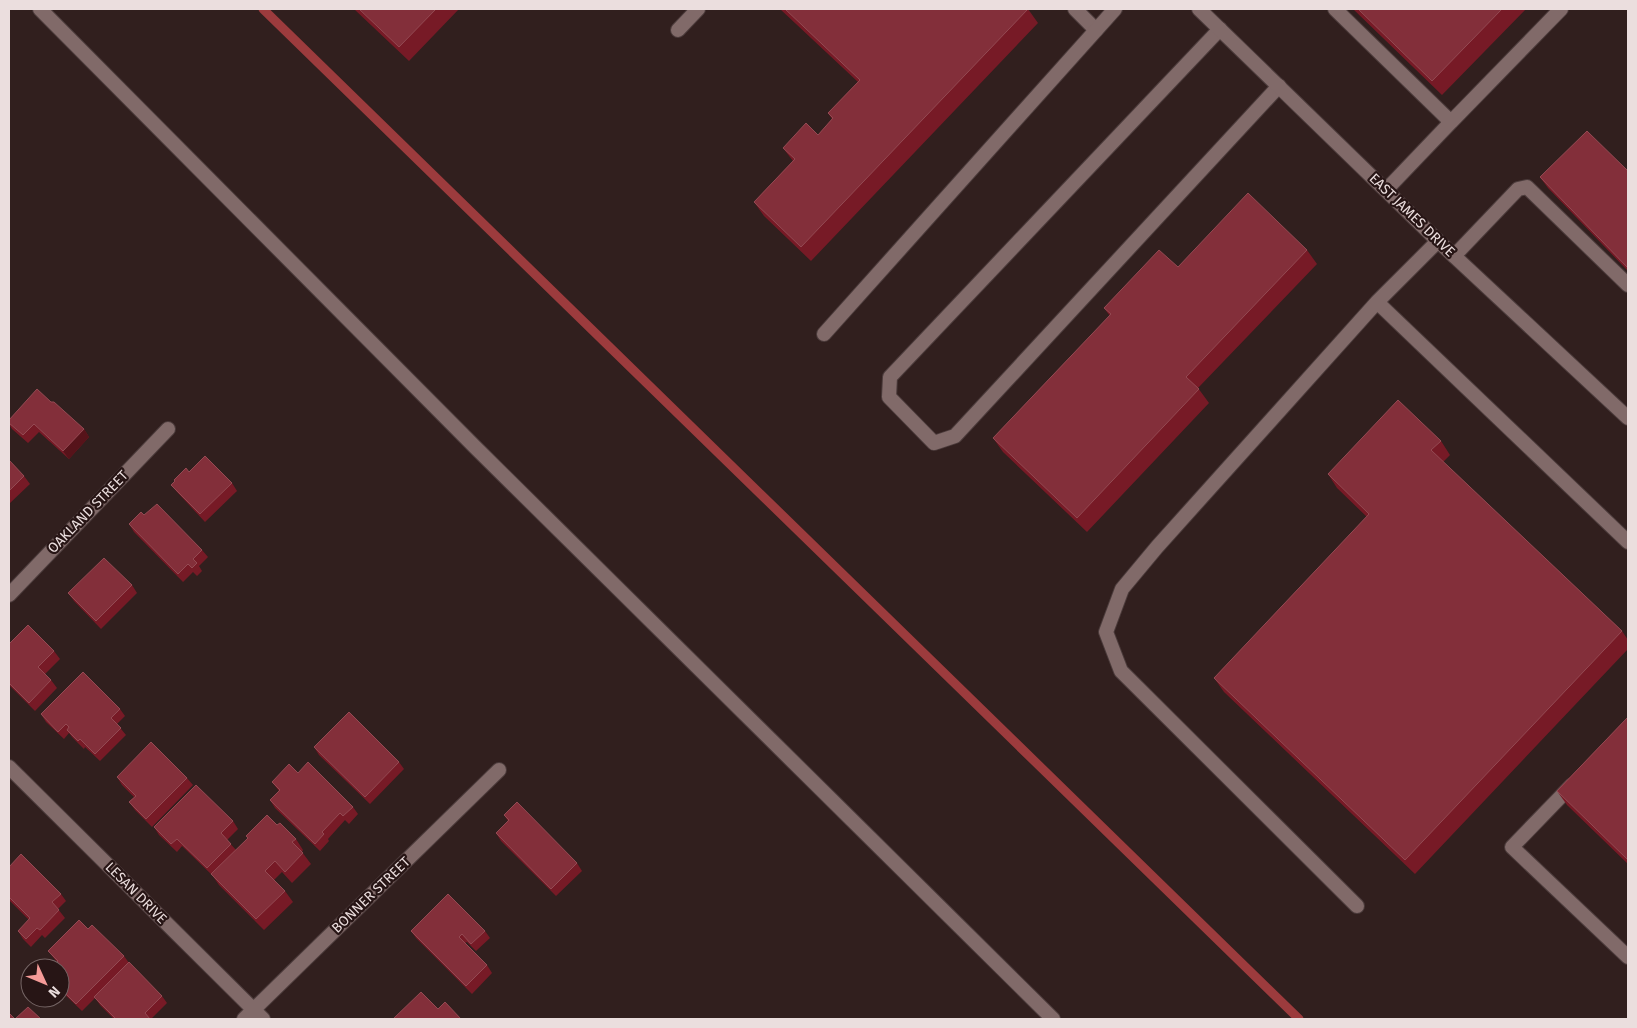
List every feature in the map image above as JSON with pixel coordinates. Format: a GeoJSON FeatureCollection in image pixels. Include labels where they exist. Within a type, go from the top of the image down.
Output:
{"type":"FeatureCollection","features":[{"type":"Feature","properties":{"kind":"street"},"geometry":{"type":"LineString","coordinates":[[40,9],[482,454],[1053,1019]]}},
{"type":"Feature","properties":{"kind":"street"},"geometry":{"type":"LineString","coordinates":[[678,30],[698,9]]}},
{"type":"Feature","properties":{"kind":"street"},"geometry":{"type":"LineString","coordinates":[[1075,9],[1096,30]]}},
{"type":"Feature","properties":{"kind":"street"},"geometry":{"type":"LineString","coordinates":[[824,334],[1116,9]]}},
{"type":"Feature","properties":{"kind":"street","name":"EAST JAMES DRIVE"},"geometry":{"type":"LineString","coordinates":[[1200,9],[1438,241],[1628,418]]}},
{"type":"Feature","properties":{"kind":"street"},"geometry":{"type":"LineString","coordinates":[[1335,9],[1451,122]]}},
{"type":"Feature","properties":{"kind":"street"},"geometry":{"type":"LineString","coordinates":[[1386,190],[1561,9]]}},
{"type":"Feature","properties":{"kind":"street"},"geometry":{"type":"LineString","coordinates":[[1220,29],[890,377],[889,397],[934,443],[955,436],[1279,86]]}},
{"type":"Feature","properties":{"kind":"street"},"geometry":{"type":"LineString","coordinates":[[1454,256],[1518,189],[1527,187],[1628,284]]}},
{"type":"Feature","properties":{"kind":"street"},"geometry":{"type":"LineString","coordinates":[[1357,906],[1122,671],[1106,632],[1122,589],[1157,547],[1377,302],[1438,241]]}},
{"type":"Feature","properties":{"kind":"street"},"geometry":{"type":"LineString","coordinates":[[1377,302],[1628,542]]}},
{"type":"Feature","properties":{"kind":"street","name":"OAKLAND STREET"},"geometry":{"type":"LineString","coordinates":[[9,595],[168,429]]}},
{"type":"Feature","properties":{"kind":"street","name":"LESAN DRIVE"},"geometry":{"type":"LineString","coordinates":[[9,767],[253,1016]]}},
{"type":"Feature","properties":{"kind":"street","name":"BONNER STREET"},"geometry":{"type":"LineString","coordinates":[[253,1016],[499,770]]}},
{"type":"Feature","properties":{"kind":"street"},"geometry":{"type":"LineString","coordinates":[[1580,776],[1512,847],[1628,957]]}},
{"type":"Feature","properties":{"kind":"building"},"geometry":{"type":"Polygon","coordinates":[[[359,9],[436,9],[399,47],[359,9]]]}},
{"type":"Feature","properties":{"kind":"building"},"geometry":{"type":"Polygon","coordinates":[[[785,9],[1028,9],[801,247],[754,202],[795,159],[783,148],[806,123],[818,135],[833,118],[828,113],[860,80],[785,9]]]}},
{"type":"Feature","properties":{"kind":"building"},"geometry":{"type":"Polygon","coordinates":[[[1358,9],[1502,9],[1432,81],[1358,9]]]}},
{"type":"Feature","properties":{"kind":"building"},"geometry":{"type":"Polygon","coordinates":[[[1587,131],[1628,171],[1628,268],[1540,177],[1587,131]]]}},
{"type":"Feature","properties":{"kind":"building"},"geometry":{"type":"Polygon","coordinates":[[[1248,193],[1307,250],[1186,377],[1199,389],[1077,518],[993,438],[1111,314],[1104,308],[1159,250],[1178,267],[1248,193]]]}},
{"type":"Feature","properties":{"kind":"building"},"geometry":{"type":"Polygon","coordinates":[[[37,389],[84,429],[63,451],[34,424],[23,435],[9,423],[9,420],[37,389]]]}},
{"type":"Feature","properties":{"kind":"building"},"geometry":{"type":"Polygon","coordinates":[[[1398,400],[1441,441],[1431,450],[1622,631],[1405,860],[1214,678],[1369,514],[1328,474],[1398,400]]]}},
{"type":"Feature","properties":{"kind":"building"},"geometry":{"type":"Polygon","coordinates":[[[205,456],[232,483],[200,514],[171,485],[186,468],[189,472],[205,456]]]}},
{"type":"Feature","properties":{"kind":"building"},"geometry":{"type":"Polygon","coordinates":[[[9,460],[24,476],[9,491],[9,460]]]}},
{"type":"Feature","properties":{"kind":"building"},"geometry":{"type":"Polygon","coordinates":[[[157,504],[202,550],[193,559],[197,563],[192,568],[188,564],[178,574],[129,524],[141,512],[144,515],[157,504]]]}},
{"type":"Feature","properties":{"kind":"building"},"geometry":{"type":"Polygon","coordinates":[[[104,558],[132,585],[96,621],[68,593],[104,558]]]}},
{"type":"Feature","properties":{"kind":"building"},"geometry":{"type":"Polygon","coordinates":[[[28,625],[54,651],[38,667],[51,680],[29,703],[9,683],[9,644],[28,625]]]}},
{"type":"Feature","properties":{"kind":"building"},"geometry":{"type":"Polygon","coordinates":[[[83,672],[120,709],[111,718],[121,728],[95,754],[80,739],[78,741],[67,730],[69,727],[66,724],[58,732],[41,714],[83,672]]]}},
{"type":"Feature","properties":{"kind":"building"},"geometry":{"type":"Polygon","coordinates":[[[349,712],[399,762],[365,797],[314,747],[349,712]]]}},
{"type":"Feature","properties":{"kind":"building"},"geometry":{"type":"Polygon","coordinates":[[[1628,717],[1628,860],[1557,791],[1628,717]]]}},
{"type":"Feature","properties":{"kind":"building"},"geometry":{"type":"Polygon","coordinates":[[[151,742],[187,778],[146,819],[129,802],[136,796],[117,777],[151,742]]]}},
{"type":"Feature","properties":{"kind":"building"},"geometry":{"type":"Polygon","coordinates":[[[308,762],[353,807],[343,816],[340,813],[322,832],[324,834],[315,844],[270,800],[280,790],[272,782],[289,764],[298,773],[308,762]]]}},
{"type":"Feature","properties":{"kind":"building"},"geometry":{"type":"Polygon","coordinates":[[[196,785],[233,821],[221,833],[231,844],[207,868],[177,839],[171,844],[154,827],[196,785]]]}},
{"type":"Feature","properties":{"kind":"building"},"geometry":{"type":"Polygon","coordinates":[[[517,802],[577,863],[551,889],[496,833],[509,820],[504,815],[517,802]]]}},
{"type":"Feature","properties":{"kind":"building"},"geometry":{"type":"Polygon","coordinates":[[[267,815],[277,825],[280,823],[296,839],[292,842],[303,853],[285,872],[275,861],[265,871],[285,891],[256,919],[211,874],[248,838],[246,836],[267,815]]]}},
{"type":"Feature","properties":{"kind":"building"},"geometry":{"type":"Polygon","coordinates":[[[21,854],[61,894],[52,902],[59,910],[40,930],[37,928],[26,939],[18,931],[30,918],[9,897],[9,867],[21,854]]]}},
{"type":"Feature","properties":{"kind":"building"},"geometry":{"type":"Polygon","coordinates":[[[448,894],[485,931],[471,944],[462,934],[459,937],[487,965],[466,986],[411,931],[448,894]]]}},
{"type":"Feature","properties":{"kind":"building"},"geometry":{"type":"Polygon","coordinates":[[[79,920],[88,929],[92,925],[124,956],[76,1004],[70,998],[70,958],[55,958],[48,951],[79,920]]]}},
{"type":"Feature","properties":{"kind":"building"},"geometry":{"type":"Polygon","coordinates":[[[129,962],[162,996],[145,1013],[150,1019],[116,1019],[94,997],[129,962]]]}},
{"type":"Feature","properties":{"kind":"building"},"geometry":{"type":"Polygon","coordinates":[[[421,992],[438,1009],[445,1002],[461,1019],[393,1019],[421,992]]]}},
{"type":"Feature","properties":{"kind":"building"},"geometry":{"type":"Polygon","coordinates":[[[29,1008],[41,1019],[15,1019],[29,1008]]]}},
{"type":"Feature","properties":{"kind":"building"},"geometry":{"type":"Polygon","coordinates":[[[9,1013],[15,1019],[9,1019],[9,1013]]]}},
{"type":"Feature","properties":{"kind":"waterway"},"geometry":{"type":"LineString","coordinates":[[263,9],[1299,1019]]}}]}
